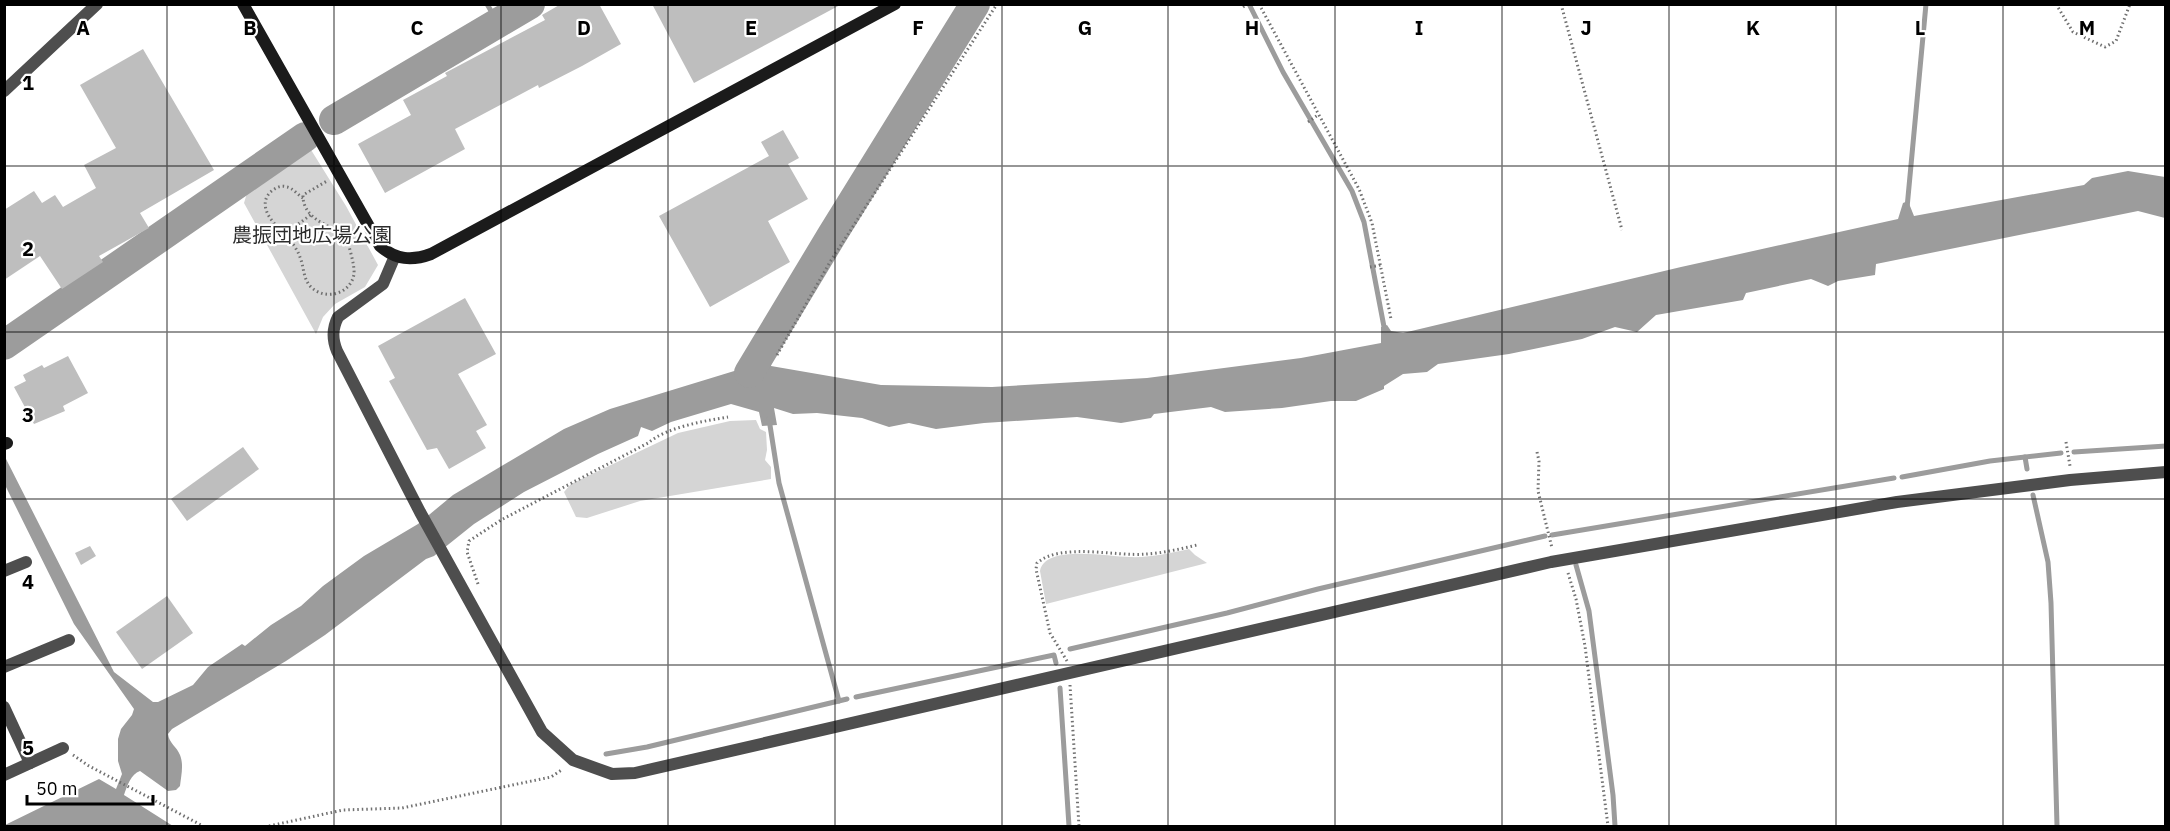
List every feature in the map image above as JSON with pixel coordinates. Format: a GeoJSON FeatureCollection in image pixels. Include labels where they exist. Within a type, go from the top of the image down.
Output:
{"type":"FeatureCollection","features":[{"type":"Feature","properties":{"kind":"street"},"geometry":{"type":"LineString","coordinates":[[4,91],[97,4]]}},
{"type":"Feature","properties":{"kind":"street"},"geometry":{"type":"LineString","coordinates":[[243,4],[380,246],[395,256],[413,259],[431,254],[895,4]]}},
{"type":"Feature","properties":{"kind":"street"},"geometry":{"type":"LineString","coordinates":[[395,256],[383,285],[338,318],[333,336],[337,351],[420,512],[542,732],[573,760],[612,774],[635,773],[1564,560],[1897,502],[2070,480],[2166,472]]}},
{"type":"Feature","properties":{"kind":"street"},"geometry":{"type":"LineString","coordinates":[[4,571],[26,562]]}},
{"type":"Feature","properties":{"kind":"street"},"geometry":{"type":"LineString","coordinates":[[4,667],[69,640]]}},
{"type":"Feature","properties":{"kind":"street"},"geometry":{"type":"LineString","coordinates":[[4,707],[30,764]]}},
{"type":"Feature","properties":{"kind":"street"},"geometry":{"type":"LineString","coordinates":[[4,775],[63,748]]}},
{"type":"Feature","properties":{"kind":"path"},"geometry":{"type":"LineString","coordinates":[[777,356],[830,262],[997,4]]}},
{"type":"Feature","properties":{"kind":"path"},"geometry":{"type":"LineString","coordinates":[[1259,4],[1359,189],[1372,223],[1391,319]]}},
{"type":"Feature","properties":{"kind":"path"},"geometry":{"type":"LineString","coordinates":[[1561,4],[1622,230]]}},
{"type":"Feature","properties":{"kind":"path"},"geometry":{"type":"LineString","coordinates":[[2056,4],[2073,32],[2106,46],[2113,45],[2116,41],[2130,4]]}},
{"type":"Feature","properties":{"kind":"path"},"geometry":{"type":"LineString","coordinates":[[1308,122],[1318,116]]}},
{"type":"Feature","properties":{"kind":"path"},"geometry":{"type":"LineString","coordinates":[[303,198],[303,195],[331,178]]}},
{"type":"Feature","properties":{"kind":"path"},"geometry":{"type":"LineString","coordinates":[[287,187],[303,198],[312,214],[322,224],[345,233],[354,273],[349,285],[343,291],[328,295],[321,294],[310,286],[304,275],[299,254],[286,233],[280,230],[267,213],[265,207],[267,197],[276,188],[287,187]]}},
{"type":"Feature","properties":{"kind":"path"},"geometry":{"type":"LineString","coordinates":[[286,233],[312,214]]}},
{"type":"Feature","properties":{"kind":"path"},"geometry":{"type":"LineString","coordinates":[[1370,267],[1379,266]]}},
{"type":"Feature","properties":{"kind":"path"},"geometry":{"type":"LineString","coordinates":[[479,588],[467,552],[470,542],[501,520],[648,443],[655,437],[699,422],[728,417]]}},
{"type":"Feature","properties":{"kind":"path"},"geometry":{"type":"LineString","coordinates":[[2066,442],[2070,467]]}},
{"type":"Feature","properties":{"kind":"path"},"geometry":{"type":"LineString","coordinates":[[1537,453],[1538,491],[1550,542]]}},
{"type":"Feature","properties":{"kind":"path"},"geometry":{"type":"LineString","coordinates":[[1079,826],[1070,673],[1066,657],[1050,633],[1036,569],[1037,563],[1043,558],[1088,551],[1146,555],[1197,545]]}},
{"type":"Feature","properties":{"kind":"path"},"geometry":{"type":"LineString","coordinates":[[1564,560],[1576,599],[1585,645],[1608,826]]}},
{"type":"Feature","properties":{"kind":"path"},"geometry":{"type":"LineString","coordinates":[[269,826],[343,810],[402,808],[533,781],[551,777],[573,760]]}},
{"type":"Feature","properties":{"kind":"path"},"geometry":{"type":"LineString","coordinates":[[90,766],[203,826]]}},
{"type":"Feature","properties":{"kind":"green space","name":"農振団地広場公園"},"geometry":{"type":"Polygon","coordinates":[[[308,145],[346,206],[378,265],[365,287],[335,304],[323,317],[316,334],[244,203],[251,180],[308,145]]]}},
{"type":"Feature","properties":{"kind":"green space"},"geometry":{"type":"Polygon","coordinates":[[[756,420],[760,429],[766,432],[765,460],[771,467],[771,479],[640,501],[587,518],[576,517],[564,492],[571,484],[678,433],[730,421],[756,420]]]}},
{"type":"Feature","properties":{"kind":"green space"},"geometry":{"type":"Polygon","coordinates":[[[1189,549],[1207,563],[1046,604],[1040,571],[1044,563],[1053,557],[1093,554],[1145,557],[1189,549]]]}},
{"type":"Feature","properties":{"kind":"shaded area"},"geometry":{"type":"Polygon","coordinates":[[[2128,171],[2165,177],[2165,218],[2138,211],[1876,264],[1875,275],[1838,281],[1828,286],[1811,279],[1746,293],[1743,300],[1656,315],[1637,332],[1615,327],[1582,339],[1509,354],[1438,364],[1427,372],[1403,374],[1384,386],[1384,389],[1356,401],[1331,401],[1282,408],[1225,412],[1211,407],[1154,414],[1151,418],[1121,423],[1077,417],[984,423],[936,429],[909,423],[889,427],[862,418],[817,413],[793,414],[774,408],[777,425],[762,426],[759,412],[731,404],[671,422],[652,431],[641,427],[638,436],[524,492],[474,524],[325,635],[172,729],[168,734],[179,752],[182,763],[180,786],[176,790],[168,791],[140,771],[128,784],[124,795],[173,826],[5,826],[99,779],[116,789],[122,774],[118,761],[118,739],[121,729],[134,709],[74,624],[5,485],[4,455],[114,672],[153,702],[158,702],[193,685],[208,667],[242,644],[245,646],[271,625],[301,606],[323,586],[364,556],[418,524],[453,495],[564,429],[610,409],[744,368],[761,336],[777,341],[772,350],[771,366],[881,385],[992,387],[1147,378],[1301,358],[1381,343],[1381,327],[1387,325],[1391,331],[1403,333],[1681,267],[1898,219],[1903,203],[1908,201],[1914,216],[2084,185],[2092,178],[2128,171]]]}},
{"type":"Feature","properties":{"kind":"building"},"geometry":{"type":"Polygon","coordinates":[[[561,4],[599,4],[621,44],[582,66],[539,88],[538,85],[455,129],[465,149],[385,193],[358,144],[411,115],[403,100],[447,76],[445,73],[545,20],[542,15],[561,4]]]}},
{"type":"Feature","properties":{"kind":"building"},"geometry":{"type":"Polygon","coordinates":[[[652,4],[842,4],[694,83],[652,4]]]}},
{"type":"Feature","properties":{"kind":"building"},"geometry":{"type":"Polygon","coordinates":[[[143,49],[214,170],[140,213],[149,228],[99,256],[103,262],[62,289],[40,256],[4,280],[4,210],[34,191],[42,203],[55,195],[63,207],[96,188],[84,165],[116,148],[80,85],[143,49]]]}},
{"type":"Feature","properties":{"kind":"building"},"geometry":{"type":"Polygon","coordinates":[[[783,130],[799,158],[788,164],[808,199],[768,221],[790,262],[710,307],[659,216],[769,156],[761,142],[783,130]]]}},
{"type":"Feature","properties":{"kind":"building"},"geometry":{"type":"Polygon","coordinates":[[[465,298],[496,354],[458,374],[487,425],[476,431],[486,448],[449,469],[437,448],[427,450],[389,381],[395,378],[378,346],[465,298]]]}},
{"type":"Feature","properties":{"kind":"building"},"geometry":{"type":"Polygon","coordinates":[[[68,356],[88,393],[63,406],[65,411],[34,424],[14,387],[26,381],[23,375],[42,365],[44,368],[68,356]]]}},
{"type":"Feature","properties":{"kind":"building"},"geometry":{"type":"Polygon","coordinates":[[[243,447],[259,469],[187,521],[171,499],[243,447]]]}},
{"type":"Feature","properties":{"kind":"building"},"geometry":{"type":"Polygon","coordinates":[[[90,546],[96,556],[81,565],[75,553],[90,546]]]}},
{"type":"Feature","properties":{"kind":"building"},"geometry":{"type":"Polygon","coordinates":[[[167,596],[193,633],[142,669],[116,632],[167,596]]]}},
{"type":"Feature","properties":{"kind":"waterway"},"geometry":{"type":"LineString","coordinates":[[487,4],[498,23]]}},
{"type":"Feature","properties":{"kind":"waterway"},"geometry":{"type":"LineString","coordinates":[[334,120],[530,4]]}},
{"type":"Feature","properties":{"kind":"waterway"},"geometry":{"type":"LineString","coordinates":[[749,373],[975,4]]}},
{"type":"Feature","properties":{"kind":"waterway"},"geometry":{"type":"LineString","coordinates":[[1249,4],[1283,72],[1352,191],[1364,222],[1385,332]]}},
{"type":"Feature","properties":{"kind":"waterway"},"geometry":{"type":"LineString","coordinates":[[1907,208],[1926,4]]}},
{"type":"Feature","properties":{"kind":"waterway"},"geometry":{"type":"LineString","coordinates":[[4,345],[305,137]]}},
{"type":"Feature","properties":{"kind":"waterway"},"geometry":{"type":"LineString","coordinates":[[769,419],[779,483],[839,701]]}},
{"type":"Feature","properties":{"kind":"waterway"},"geometry":{"type":"LineString","coordinates":[[2074,452],[2166,446]]}},
{"type":"Feature","properties":{"kind":"waterway"},"geometry":{"type":"LineString","coordinates":[[1902,477],[1990,461],[2061,453]]}},
{"type":"Feature","properties":{"kind":"waterway"},"geometry":{"type":"LineString","coordinates":[[2025,457],[2027,469]]}},
{"type":"Feature","properties":{"kind":"waterway"},"geometry":{"type":"LineString","coordinates":[[1552,535],[1894,478]]}},
{"type":"Feature","properties":{"kind":"waterway"},"geometry":{"type":"LineString","coordinates":[[2033,495],[2048,562],[2051,603],[2057,826]]}},
{"type":"Feature","properties":{"kind":"waterway"},"geometry":{"type":"LineString","coordinates":[[1070,649],[1545,536]]}},
{"type":"Feature","properties":{"kind":"waterway"},"geometry":{"type":"LineString","coordinates":[[1576,565],[1589,611],[1615,826]]}},
{"type":"Feature","properties":{"kind":"waterway"},"geometry":{"type":"LineString","coordinates":[[856,697],[1054,655],[1056,663]]}},
{"type":"Feature","properties":{"kind":"waterway"},"geometry":{"type":"LineString","coordinates":[[1060,688],[1069,826]]}},
{"type":"Feature","properties":{"kind":"waterway"},"geometry":{"type":"LineString","coordinates":[[606,754],[647,747],[847,699]]}}]}
